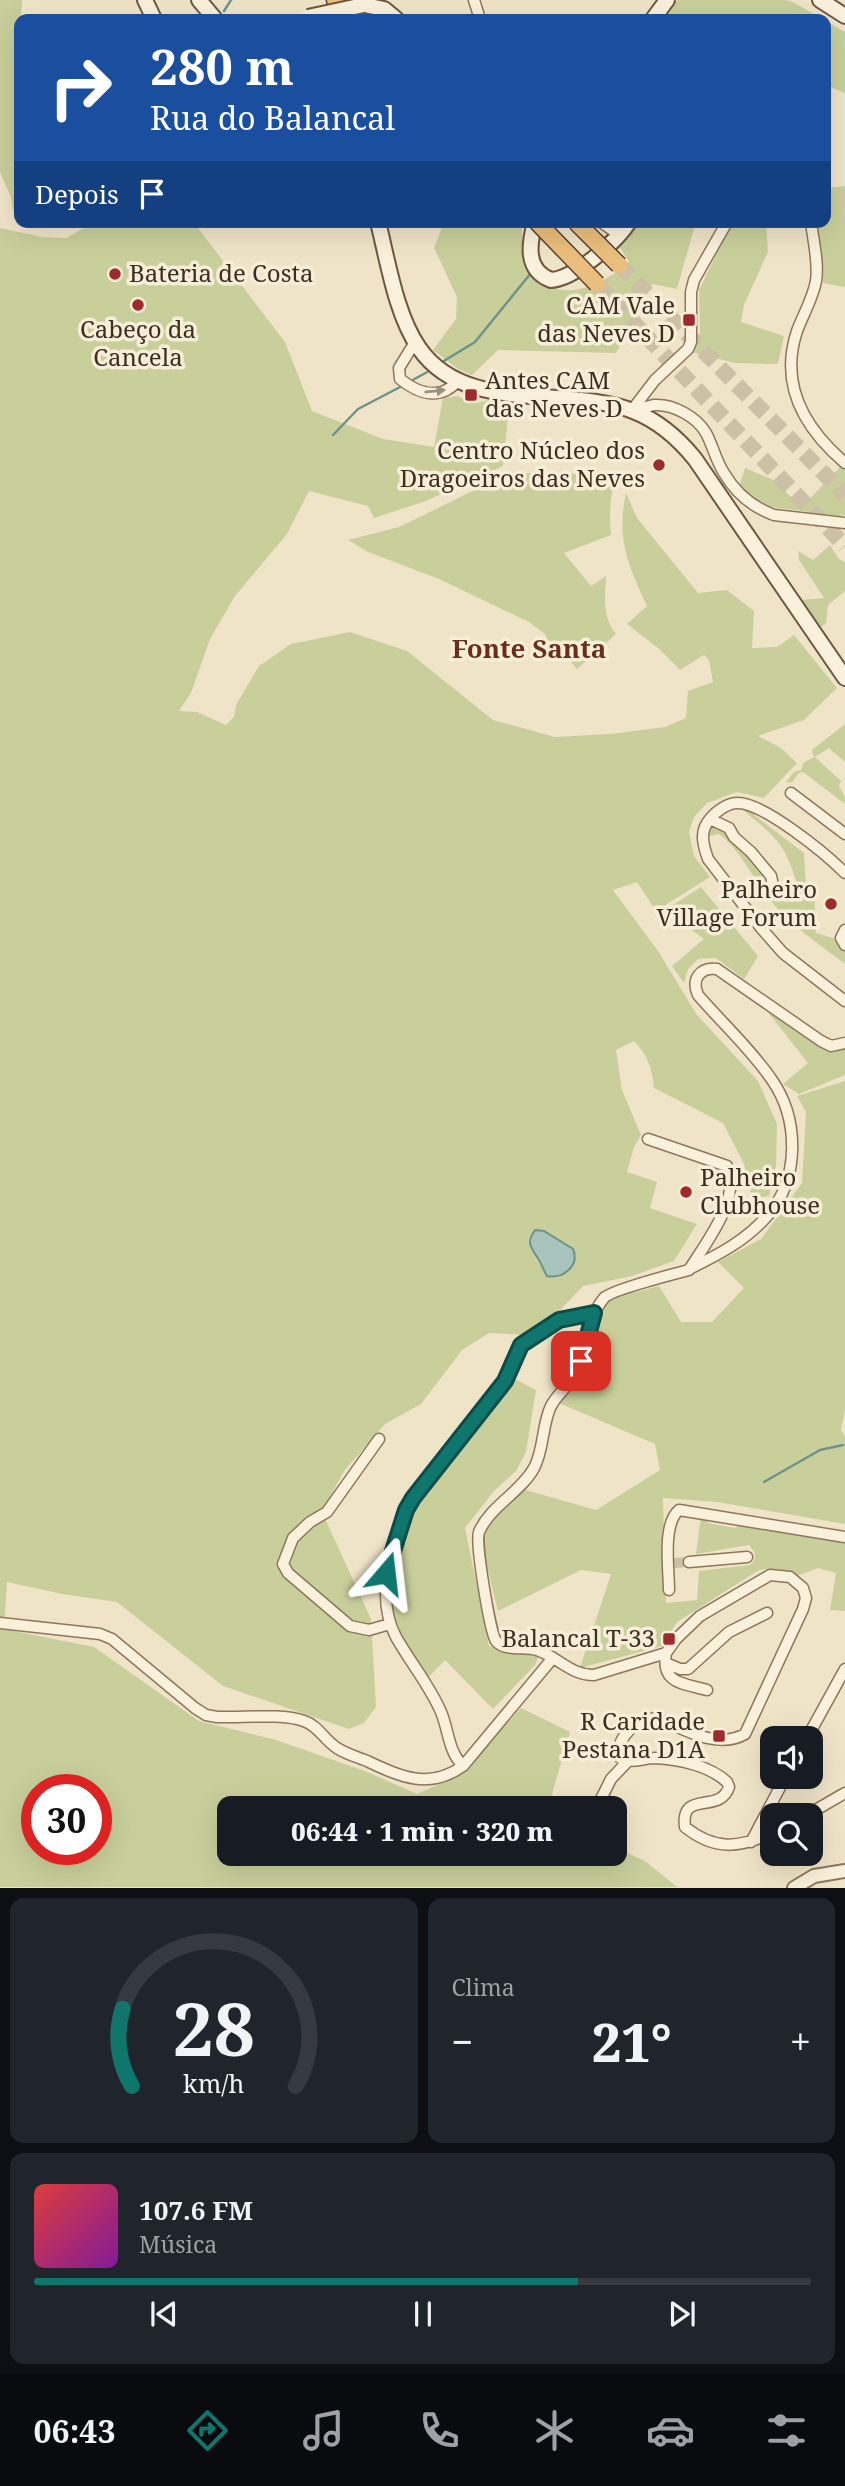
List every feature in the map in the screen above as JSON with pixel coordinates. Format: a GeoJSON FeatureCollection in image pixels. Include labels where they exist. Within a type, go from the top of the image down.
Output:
{"type":"FeatureCollection","features":[{"type":"Feature","properties":{"kind":"highway"},"geometry":{"type":"LineString","coordinates":[[320,0],[334,14]]}},
{"type":"Feature","properties":{"kind":"highway"},"geometry":{"type":"LineString","coordinates":[[335,0],[349,14]]}},
{"type":"Feature","properties":{"kind":"highway"},"geometry":{"type":"LineString","coordinates":[[542,228],[597,284]]}},
{"type":"Feature","properties":{"kind":"highway"},"geometry":{"type":"LineString","coordinates":[[582,228],[619,264]]}},
{"type":"Feature","properties":{"kind":"main road"},"geometry":{"type":"LineString","coordinates":[[199,0],[211,14]]}},
{"type":"Feature","properties":{"kind":"main road"},"geometry":{"type":"LineString","coordinates":[[820,0],[845,16]]}},
{"type":"Feature","properties":{"kind":"main road"},"geometry":{"type":"LineString","coordinates":[[325,14],[364,5],[384,9],[390,14]]}},
{"type":"Feature","properties":{"kind":"main road"},"geometry":{"type":"LineString","coordinates":[[379,228],[408,330],[433,364],[454,379],[490,391],[602,402],[632,410],[651,419],[670,433],[695,459],[845,678]]}},
{"type":"Feature","properties":{"kind":"main road"},"geometry":{"type":"LineString","coordinates":[[534,228],[529,250],[535,266],[551,280],[557,280],[601,252],[624,228]]}},
{"type":"Feature","properties":{"kind":"street"},"geometry":{"type":"LineString","coordinates":[[609,228],[619,235]]}},
{"type":"Feature","properties":{"kind":"street"},"geometry":{"type":"LineString","coordinates":[[632,410],[655,380],[688,349],[692,331],[691,292],[694,280],[724,228]]}},
{"type":"Feature","properties":{"kind":"street"},"geometry":{"type":"LineString","coordinates":[[812,228],[817,278],[792,350],[792,390],[803,414],[845,463]]}},
{"type":"Feature","properties":{"kind":"street"},"geometry":{"type":"LineString","coordinates":[[419,348],[399,368],[398,376],[406,384],[434,394],[448,390],[454,379]]}},
{"type":"Feature","properties":{"kind":"street"},"geometry":{"type":"LineString","coordinates":[[632,410],[654,405],[664,406],[696,419],[706,433],[722,471],[734,489],[765,512],[845,523]]}},
{"type":"Feature","properties":{"kind":"street"},"geometry":{"type":"LineString","coordinates":[[791,793],[845,834]]}},
{"type":"Feature","properties":{"kind":"street"},"geometry":{"type":"LineString","coordinates":[[845,873],[816,847],[758,808],[735,803],[721,809],[710,819],[703,833],[702,842],[708,859],[783,953],[845,1001]]}},
{"type":"Feature","properties":{"kind":"street"},"geometry":{"type":"LineString","coordinates":[[710,819],[729,828],[734,838],[751,852],[771,876],[775,894]]}},
{"type":"Feature","properties":{"kind":"street"},"geometry":{"type":"LineString","coordinates":[[845,930],[841,938],[845,945]]}},
{"type":"Feature","properties":{"kind":"street"},"geometry":{"type":"LineString","coordinates":[[666,1658],[594,1675],[573,1672],[534,1649],[508,1647],[495,1640],[481,1566],[478,1534],[488,1519],[535,1467],[550,1407],[578,1368],[594,1313],[606,1296],[689,1270],[729,1248],[770,1213],[785,1186],[793,1143],[788,1112],[777,1089],[755,1058],[698,995],[695,987],[700,973],[717,968],[821,1041],[831,1046],[845,1044]]}},
{"type":"Feature","properties":{"kind":"street"},"geometry":{"type":"LineString","coordinates":[[648,1139],[727,1166],[730,1173],[724,1213],[689,1270]]}},
{"type":"Feature","properties":{"kind":"street"},"geometry":{"type":"LineString","coordinates":[[463,1766],[450,1748],[441,1712],[390,1624],[384,1586],[386,1573],[406,1510],[413,1498],[505,1381],[521,1345],[559,1320],[594,1313]]}},
{"type":"Feature","properties":{"kind":"street"},"geometry":{"type":"LineString","coordinates":[[379,1439],[327,1512],[310,1522],[293,1538],[283,1564],[288,1573],[350,1626],[369,1630],[390,1624]]}},
{"type":"Feature","properties":{"kind":"street"},"geometry":{"type":"LineString","coordinates":[[669,1590],[671,1564],[667,1541],[671,1520],[679,1510],[845,1537]]}},
{"type":"Feature","properties":{"kind":"street"},"geometry":{"type":"LineString","coordinates":[[689,1562],[747,1557]]}},
{"type":"Feature","properties":{"kind":"street"},"geometry":{"type":"LineString","coordinates":[[707,1690],[671,1679],[666,1658],[676,1639],[700,1616],[770,1575],[790,1577],[803,1588],[806,1598],[803,1609],[745,1734],[738,1738],[712,1740],[657,1718],[647,1718],[633,1727],[621,1741],[618,1756],[628,1761],[654,1758],[672,1760],[721,1776],[729,1787],[727,1794],[717,1801],[691,1806],[684,1817],[685,1827],[710,1842],[736,1846],[760,1838]]}},
{"type":"Feature","properties":{"kind":"street"},"geometry":{"type":"LineString","coordinates":[[666,1658],[680,1669],[688,1670],[720,1639],[767,1613]]}},
{"type":"Feature","properties":{"kind":"street"},"geometry":{"type":"LineString","coordinates":[[0,1623],[100,1634],[126,1648],[206,1715],[295,1718],[318,1728],[337,1748],[415,1780],[436,1778],[455,1772],[463,1766],[552,1659]]}},
{"type":"Feature","properties":{"kind":"street"},"geometry":{"type":"LineString","coordinates":[[814,1726],[845,1669]]}},
{"type":"Feature","properties":{"kind":"street"},"geometry":{"type":"LineString","coordinates":[[603,1796],[611,1779],[628,1761]]}},
{"type":"Feature","properties":{"kind":"street"},"geometry":{"type":"LineString","coordinates":[[751,1842],[779,1789]]}},
{"type":"Feature","properties":{"kind":"street"},"geometry":{"type":"LineString","coordinates":[[823,1806],[845,1793]]}},
{"type":"Feature","properties":{"kind":"street"},"geometry":{"type":"LineString","coordinates":[[794,1888],[805,1880],[842,1873]]}},
{"type":"Feature","properties":{"kind":"green space"},"geometry":{"type":"Polygon","coordinates":[[[0,0],[22,0],[21,14],[14,14],[13,211],[11,197],[0,172],[0,0]]]}},
{"type":"Feature","properties":{"kind":"green space"},"geometry":{"type":"Polygon","coordinates":[[[678,0],[784,0],[814,14],[663,14],[678,0]]]}},
{"type":"Feature","properties":{"kind":"green space"},"geometry":{"type":"Polygon","coordinates":[[[831,24],[845,32],[845,93],[831,87],[831,24]]]}},
{"type":"Feature","properties":{"kind":"green space"},"geometry":{"type":"Polygon","coordinates":[[[845,186],[845,287],[823,283],[818,228],[831,228],[831,187],[845,186]]]}},
{"type":"Feature","properties":{"kind":"green space"},"geometry":{"type":"Polygon","coordinates":[[[0,228],[42,237],[66,238],[84,228],[198,228],[285,342],[312,411],[383,439],[434,447],[443,398],[457,396],[476,403],[494,399],[510,400],[503,466],[426,501],[374,518],[368,506],[309,491],[287,534],[235,596],[210,639],[191,693],[179,711],[197,712],[226,725],[234,717],[236,705],[259,666],[291,644],[350,632],[407,651],[493,720],[555,737],[665,727],[686,718],[688,691],[713,682],[709,660],[704,655],[680,670],[658,648],[627,624],[647,606],[629,564],[623,538],[626,493],[637,518],[698,593],[727,590],[754,611],[752,648],[777,647],[794,635],[837,688],[804,720],[758,736],[781,748],[797,763],[764,798],[737,792],[707,803],[694,817],[689,832],[694,856],[710,877],[656,911],[637,882],[613,890],[658,951],[697,1015],[758,1081],[777,1124],[776,1166],[769,1196],[751,1195],[744,1164],[723,1123],[654,1088],[649,1063],[634,1041],[616,1050],[622,1090],[641,1135],[634,1147],[627,1172],[657,1182],[650,1208],[697,1224],[674,1261],[632,1276],[583,1286],[552,1319],[529,1335],[489,1333],[462,1350],[421,1404],[385,1424],[344,1471],[322,1512],[371,1619],[376,1707],[364,1723],[349,1729],[223,1686],[117,1602],[7,1582],[4,1629],[94,1647],[199,1721],[276,1740],[365,1771],[417,1794],[460,1775],[521,1708],[570,1732],[552,1796],[217,1796],[217,1866],[627,1866],[627,1853],[645,1861],[677,1887],[0,1887],[0,228]]]}},
{"type":"Feature","properties":{"kind":"green space"},"geometry":{"type":"Polygon","coordinates":[[[442,228],[523,228],[522,244],[528,260],[549,285],[569,290],[602,281],[629,262],[618,244],[627,228],[694,228],[677,289],[652,284],[616,353],[498,350],[472,375],[458,369],[433,350],[456,319],[457,297],[434,248],[442,228]]]}},
{"type":"Feature","properties":{"kind":"green space"},"geometry":{"type":"Polygon","coordinates":[[[729,228],[766,228],[768,252],[744,305],[741,322],[784,336],[778,364],[735,363],[692,352],[700,333],[699,290],[729,228]]]}},
{"type":"Feature","properties":{"kind":"green space"},"geometry":{"type":"Polygon","coordinates":[[[840,467],[845,470],[845,515],[771,507],[738,490],[745,468],[776,481],[801,508],[840,467]]]}},
{"type":"Feature","properties":{"kind":"green space"},"geometry":{"type":"Polygon","coordinates":[[[525,473],[616,476],[610,505],[611,535],[564,553],[591,586],[606,576],[606,614],[616,634],[577,669],[558,647],[550,648],[545,634],[529,622],[439,579],[368,552],[348,540],[399,527],[489,483],[525,473]]]}},
{"type":"Feature","properties":{"kind":"green space"},"geometry":{"type":"Polygon","coordinates":[[[830,545],[839,559],[845,562],[845,591],[828,605],[826,623],[819,629],[800,600],[824,598],[799,560],[798,551],[813,560],[830,545]]]}},
{"type":"Feature","properties":{"kind":"green space"},"geometry":{"type":"Polygon","coordinates":[[[845,724],[845,762],[829,748],[815,757],[841,781],[839,786],[845,797],[845,804],[803,772],[791,783],[786,782],[794,772],[801,770],[803,763],[814,757],[812,750],[845,724]]]}},
{"type":"Feature","properties":{"kind":"green space"},"geometry":{"type":"Polygon","coordinates":[[[739,807],[756,811],[754,815],[804,853],[806,888],[814,890],[816,933],[833,938],[845,946],[845,964],[785,916],[726,840],[719,834],[709,836],[709,829],[713,825],[726,832],[768,879],[770,893],[774,899],[799,891],[789,862],[778,843],[763,826],[739,807]]]}},
{"type":"Feature","properties":{"kind":"green space"},"geometry":{"type":"Polygon","coordinates":[[[701,887],[758,956],[744,979],[716,958],[698,959],[688,969],[684,983],[672,966],[704,939],[665,910],[701,887]]]}},
{"type":"Feature","properties":{"kind":"green space"},"geometry":{"type":"Polygon","coordinates":[[[763,1006],[828,1051],[845,1049],[845,1075],[799,1094],[783,1084],[808,1063],[763,1006]]]}},
{"type":"Feature","properties":{"kind":"green space"},"geometry":{"type":"Polygon","coordinates":[[[845,1081],[845,1409],[841,1430],[845,1436],[845,1524],[717,1502],[663,1498],[666,1603],[697,1600],[699,1571],[750,1565],[754,1561],[755,1553],[749,1545],[696,1554],[701,1516],[706,1517],[708,1523],[735,1528],[740,1524],[845,1541],[845,1611],[830,1610],[836,1573],[818,1568],[797,1576],[778,1570],[759,1570],[677,1622],[662,1646],[580,1668],[611,1574],[581,1570],[498,1611],[479,1534],[519,1488],[596,1510],[660,1470],[655,1444],[559,1403],[577,1381],[594,1317],[605,1300],[659,1286],[681,1322],[712,1322],[744,1288],[718,1262],[761,1239],[802,1183],[806,1112],[797,1096],[845,1081]]]}},
{"type":"Feature","properties":{"kind":"green space"},"geometry":{"type":"Polygon","coordinates":[[[515,1379],[536,1390],[526,1452],[516,1471],[494,1491],[465,1528],[489,1646],[534,1653],[538,1658],[535,1665],[493,1709],[445,1660],[427,1679],[394,1625],[388,1582],[414,1501],[515,1379]]]}},
{"type":"Feature","properties":{"kind":"water"},"geometry":{"type":"Polygon","coordinates":[[[535,1230],[544,1231],[573,1249],[574,1261],[569,1270],[559,1275],[547,1276],[531,1246],[530,1239],[535,1230]]]}},
{"type":"Feature","properties":{"kind":"waterway"},"geometry":{"type":"LineString","coordinates":[[224,11],[231,0]]}},
{"type":"Feature","properties":{"kind":"waterway"},"geometry":{"type":"LineString","coordinates":[[439,364],[475,342],[531,273]]}},
{"type":"Feature","properties":{"kind":"waterway"},"geometry":{"type":"LineString","coordinates":[[409,382],[431,370]]}},
{"type":"Feature","properties":{"kind":"waterway"},"geometry":{"type":"LineString","coordinates":[[333,435],[358,409],[404,385]]}},
{"type":"Feature","properties":{"kind":"waterway"},"geometry":{"type":"LineString","coordinates":[[764,1482],[820,1450],[843,1445]]}},
{"type":"Feature","properties":{"kind":"tunnel"},"geometry":{"type":"LineString","coordinates":[[619,265],[845,495]]}},
{"type":"Feature","properties":{"kind":"tunnel"},"geometry":{"type":"LineString","coordinates":[[597,284],[845,546]]}},
{"type":"Feature","properties":{"kind":"tunnel"},"geometry":{"type":"LineString","coordinates":[[674,1563],[689,1562]]}},
{"type":"Feature","properties":{"kind":"place","name":"Bateria de Costa"},"geometry":{"type":"Point","coordinates":[115,274]}},
{"type":"Feature","properties":{"kind":"place","name":"Cabeço da Cancela"},"geometry":{"type":"Point","coordinates":[138,305]}},
{"type":"Feature","properties":{"kind":"place","name":"CAM Vale das Neves D"},"geometry":{"type":"Point","coordinates":[689,320]}},
{"type":"Feature","properties":{"kind":"place","name":"Antes CAM das Neves D"},"geometry":{"type":"Point","coordinates":[471,395]}},
{"type":"Feature","properties":{"kind":"place","name":"Centro Núcleo dos Dragoeiros das Neves"},"geometry":{"type":"Point","coordinates":[659,465]}},
{"type":"Feature","properties":{"kind":"place","name":"Palheiro Village Forum"},"geometry":{"type":"Point","coordinates":[831,904]}},
{"type":"Feature","properties":{"kind":"place","name":"Palheiro Clubhouse"},"geometry":{"type":"Point","coordinates":[686,1192]}},
{"type":"Feature","properties":{"kind":"place","name":"Balancal T-33"},"geometry":{"type":"Point","coordinates":[669,1639]}},
{"type":"Feature","properties":{"kind":"place","name":"R Caridade Pestana D1A"},"geometry":{"type":"Point","coordinates":[719,1736]}},
{"type":"Feature","properties":{"kind":"district","name":"Fonte Santa"},"geometry":{"type":"Point","coordinates":[529,649]}},
{"type":"Feature","properties":{"kind":"route"},"geometry":{"type":"LineString","coordinates":[[386,1573],[406,1510],[413,1498],[505,1381],[521,1345],[559,1320],[594,1313],[581,1361]]}}]}
